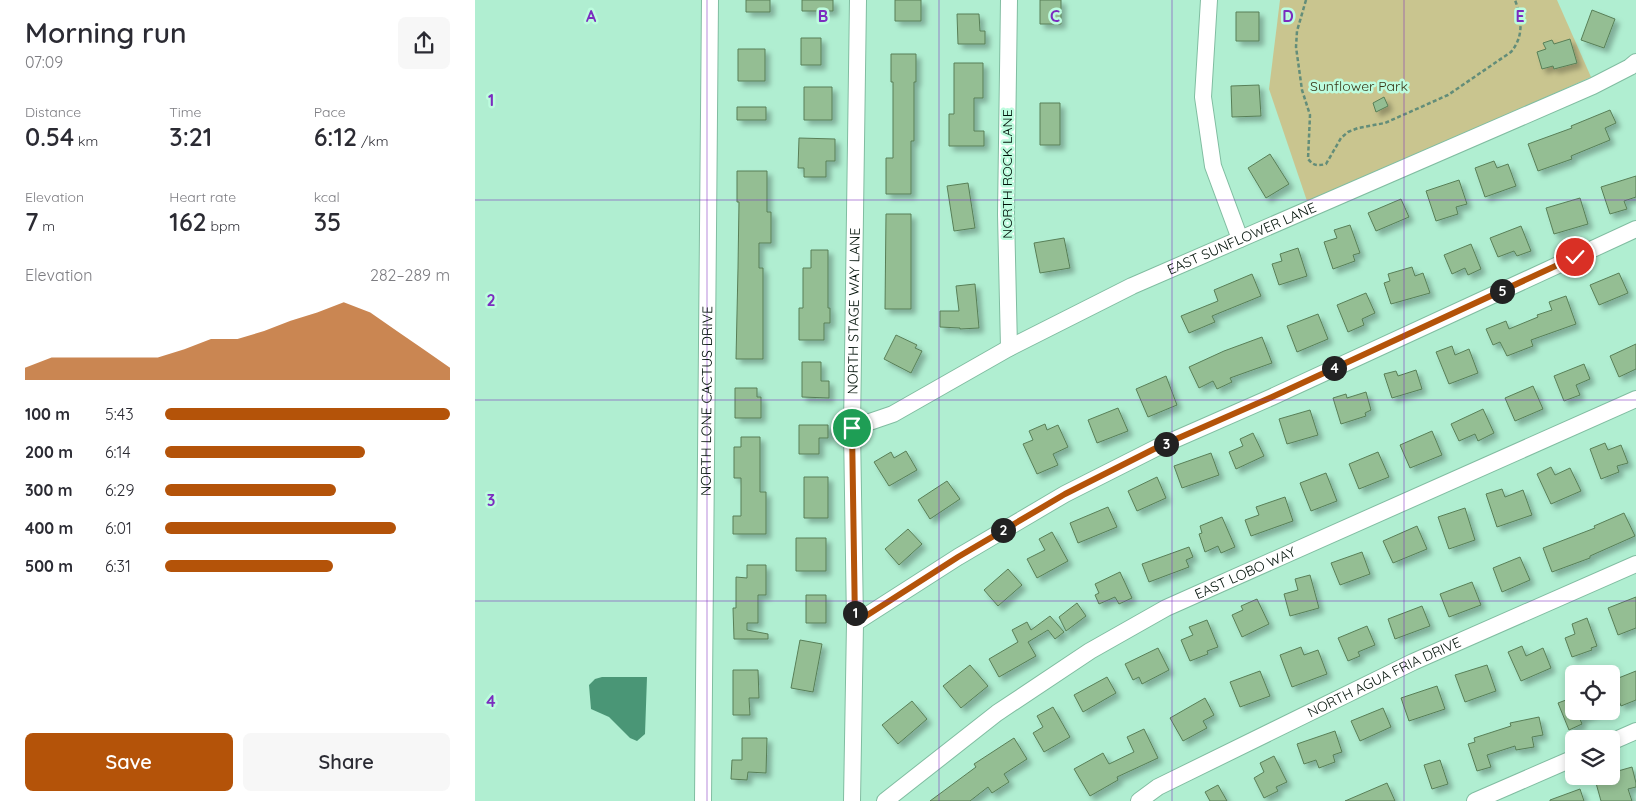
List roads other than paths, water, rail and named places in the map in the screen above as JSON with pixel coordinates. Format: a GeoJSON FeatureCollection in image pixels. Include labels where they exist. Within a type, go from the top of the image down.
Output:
{"type":"FeatureCollection","features":[{"type":"Feature","properties":{"kind":"street","name":"NORTH LONE CACTUS DRIVE"},"geometry":{"type":"LineString","coordinates":[[703,801],[710,0]]}},
{"type":"Feature","properties":{"kind":"street","name":"NORTH STAGE WAY LANE"},"geometry":{"type":"LineString","coordinates":[[852,801],[855,623],[852,428],[858,0]]}},
{"type":"Feature","properties":{"kind":"street","name":"NORTH ROCK LANE"},"geometry":{"type":"LineString","coordinates":[[1009,0],[1006,214],[1009,348]]}},
{"type":"Feature","properties":{"kind":"street"},"geometry":{"type":"LineString","coordinates":[[1209,0],[1203,97],[1213,166],[1240,239]]}},
{"type":"Feature","properties":{"kind":"street","name":"EAST SUNFLOWER LANE"},"geometry":{"type":"LineString","coordinates":[[852,428],[893,414],[1009,348],[1132,286],[1593,86],[1636,62]]}},
{"type":"Feature","properties":{"kind":"street"},"geometry":{"type":"LineString","coordinates":[[855,623],[958,557],[1065,494],[1158,447],[1272,397],[1636,229]]}},
{"type":"Feature","properties":{"kind":"street","name":"EAST LOBO WAY"},"geometry":{"type":"LineString","coordinates":[[885,801],[997,713],[1090,651],[1166,608],[1636,399]]}},
{"type":"Feature","properties":{"kind":"street","name":"NORTH AGUA FRIA DRIVE"},"geometry":{"type":"LineString","coordinates":[[1139,801],[1158,787],[1413,662],[1636,564]]}},
{"type":"Feature","properties":{"kind":"street"},"geometry":{"type":"LineString","coordinates":[[1620,738],[1636,731]]}},
{"type":"Feature","properties":{"kind":"street"},"geometry":{"type":"LineString","coordinates":[[1475,801],[1565,762]]}},
{"type":"Feature","properties":{"kind":"park label","name":"Sunflower Park"},"geometry":{"type":"Point","coordinates":[1359,86]}}]}
